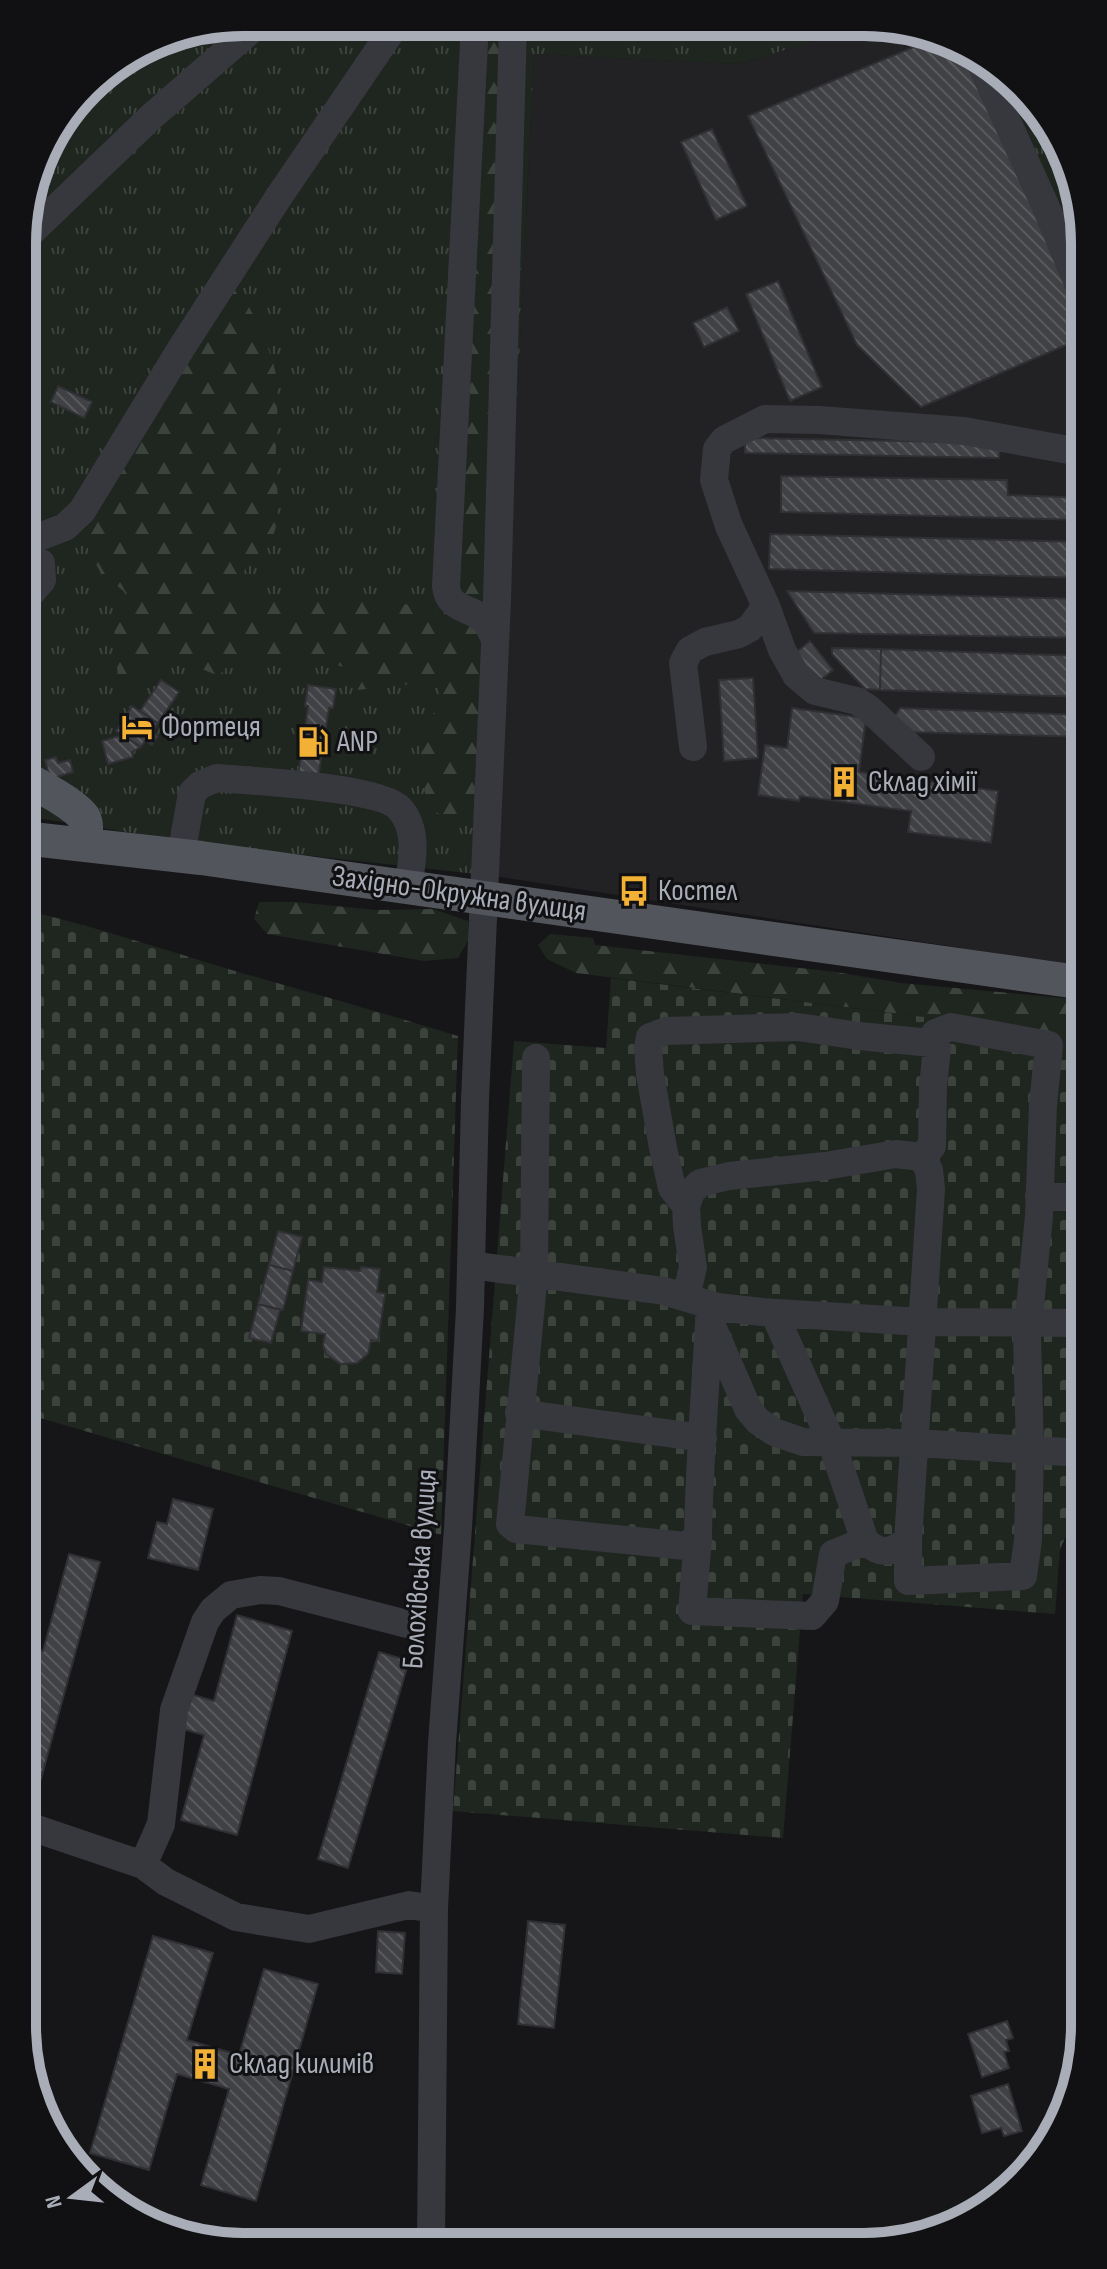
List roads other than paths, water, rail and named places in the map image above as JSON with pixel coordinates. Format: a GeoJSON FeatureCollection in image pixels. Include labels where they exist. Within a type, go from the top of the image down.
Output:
{"type":"FeatureCollection","features":[{"type":"Feature","properties":{"kind":"main road"},"geometry":{"type":"LineString","coordinates":[[36,785],[82,815],[86,822],[84,845]]}},
{"type":"Feature","properties":{"kind":"main road","name":"Західно-Окружна вулиця"},"geometry":{"type":"LineString","coordinates":[[36,839],[408,887],[1071,981]]}},
{"type":"Feature","properties":{"kind":"street"},"geometry":{"type":"LineString","coordinates":[[36,227],[151,117],[244,36]]}},
{"type":"Feature","properties":{"kind":"street"},"geometry":{"type":"LineString","coordinates":[[36,538],[65,527],[82,511],[278,198],[388,36]]}},
{"type":"Feature","properties":{"kind":"street"},"geometry":{"type":"LineString","coordinates":[[474,36],[446,592],[452,602],[487,608]]}},
{"type":"Feature","properties":{"kind":"street","name":"Болохівська вулиця"},"geometry":{"type":"LineString","coordinates":[[431,2233],[434,1909],[471,1265],[495,640],[487,608],[512,36]]}},
{"type":"Feature","properties":{"kind":"street"},"geometry":{"type":"LineString","coordinates":[[987,77],[1071,267]]}},
{"type":"Feature","properties":{"kind":"street"},"geometry":{"type":"LineString","coordinates":[[921,757],[868,708],[857,701],[815,691],[796,675],[782,650],[766,606],[729,526],[714,480],[717,449],[724,440],[765,419],[964,431],[1071,450]]}},
{"type":"Feature","properties":{"kind":"street"},"geometry":{"type":"LineString","coordinates":[[36,587],[42,580],[41,563]]}},
{"type":"Feature","properties":{"kind":"street"},"geometry":{"type":"LineString","coordinates":[[693,747],[683,663],[690,650],[705,642],[739,634],[750,628],[766,606]]}},
{"type":"Feature","properties":{"kind":"street"},"geometry":{"type":"LineString","coordinates":[[181,856],[192,793],[200,785],[217,778],[358,793],[399,806],[408,821],[413,855],[408,887]]}},
{"type":"Feature","properties":{"kind":"street"},"geometry":{"type":"LineString","coordinates":[[686,1206],[672,1188],[663,1148],[650,1074],[650,1037],[666,1031],[798,1027],[931,1043],[937,1048]]}},
{"type":"Feature","properties":{"kind":"street"},"geometry":{"type":"LineString","coordinates":[[951,1027],[1049,1045],[1027,1356],[1030,1450],[1028,1540],[1023,1576],[908,1581],[908,1540],[931,1189],[929,1170],[922,1157],[932,1146],[935,1033],[951,1027]]}},
{"type":"Feature","properties":{"kind":"street"},"geometry":{"type":"LineString","coordinates":[[536,1058],[534,1273],[510,1524],[516,1529],[686,1546],[698,1537]]}},
{"type":"Feature","properties":{"kind":"street"},"geometry":{"type":"LineString","coordinates":[[922,1157],[896,1154],[825,1166],[729,1176],[700,1183],[691,1192],[686,1206],[693,1267],[688,1288],[696,1306],[748,1409],[774,1432],[803,1442],[916,1443],[1071,1452]]}},
{"type":"Feature","properties":{"kind":"street"},"geometry":{"type":"LineString","coordinates":[[1039,1196],[1071,1197]]}},
{"type":"Feature","properties":{"kind":"street"},"geometry":{"type":"LineString","coordinates":[[471,1265],[664,1291],[696,1306],[922,1322],[1071,1323]]}},
{"type":"Feature","properties":{"kind":"street"},"geometry":{"type":"LineString","coordinates":[[696,1306],[703,1438],[692,1611],[812,1616],[825,1601],[833,1554],[865,1541]]}},
{"type":"Feature","properties":{"kind":"street"},"geometry":{"type":"LineString","coordinates":[[774,1313],[831,1441],[865,1541],[875,1550],[886,1552],[908,1540]]}},
{"type":"Feature","properties":{"kind":"street"},"geometry":{"type":"LineString","coordinates":[[519,1413],[703,1438]]}},
{"type":"Feature","properties":{"kind":"street"},"geometry":{"type":"LineString","coordinates":[[143,1865],[161,1824],[174,1710],[201,1630],[222,1600],[242,1592],[279,1591],[407,1624]]}},
{"type":"Feature","properties":{"kind":"street"},"geometry":{"type":"LineString","coordinates":[[36,1829],[143,1865],[166,1882],[236,1917],[309,1929],[409,1905],[434,1909]]}},
{"type":"Feature","properties":{"kind":"place","name":"Фортеця"},"geometry":{"type":"Point","coordinates":[137,727]}},
{"type":"Feature","properties":{"kind":"place","name":"ANP"},"geometry":{"type":"Point","coordinates":[313,742]}},
{"type":"Feature","properties":{"kind":"place","name":"Склад хімії"},"geometry":{"type":"Point","coordinates":[844,782]}},
{"type":"Feature","properties":{"kind":"place","name":"Костел"},"geometry":{"type":"Point","coordinates":[634,891]}},
{"type":"Feature","properties":{"kind":"place","name":"Склад килимів"},"geometry":{"type":"Point","coordinates":[205,2064]}}]}
